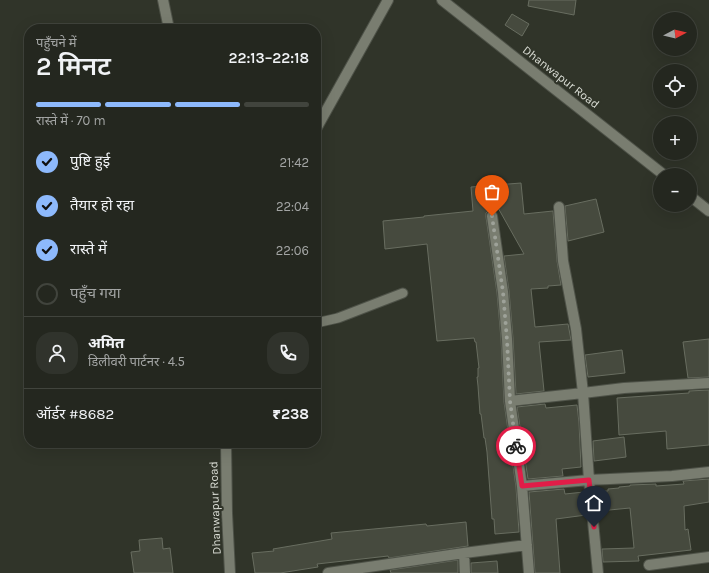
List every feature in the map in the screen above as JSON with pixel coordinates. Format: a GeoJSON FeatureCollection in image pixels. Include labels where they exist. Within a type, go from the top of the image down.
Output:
{"type":"FeatureCollection","features":[{"type":"Feature","properties":{"kind":"street"},"geometry":{"type":"LineString","coordinates":[[163,0],[168,24]]}},
{"type":"Feature","properties":{"kind":"street"},"geometry":{"type":"LineString","coordinates":[[321,120],[388,0]]}},
{"type":"Feature","properties":{"kind":"street","name":"Dhanwapur Road"},"geometry":{"type":"LineString","coordinates":[[442,0],[655,168]]}},
{"type":"Feature","properties":{"kind":"street"},"geometry":{"type":"LineString","coordinates":[[697,202],[709,211]]}},
{"type":"Feature","properties":{"kind":"street"},"geometry":{"type":"LineString","coordinates":[[559,207],[563,261],[576,329],[583,393],[589,480],[598,573]]}},
{"type":"Feature","properties":{"kind":"street"},"geometry":{"type":"LineString","coordinates":[[492,216],[503,292],[510,401],[522,486],[529,573]]}},
{"type":"Feature","properties":{"kind":"street"},"geometry":{"type":"LineString","coordinates":[[510,401],[624,388],[709,383]]}},
{"type":"Feature","properties":{"kind":"street","name":"Dhanwapur Road"},"geometry":{"type":"LineString","coordinates":[[226,448],[230,573]]}},
{"type":"Feature","properties":{"kind":"street"},"geometry":{"type":"LineString","coordinates":[[522,486],[589,480],[672,476],[709,472]]}},
{"type":"Feature","properties":{"kind":"street"},"geometry":{"type":"LineString","coordinates":[[328,573],[527,545]]}},
{"type":"Feature","properties":{"kind":"street"},"geometry":{"type":"LineString","coordinates":[[464,553],[466,573]]}},
{"type":"Feature","properties":{"kind":"street"},"geometry":{"type":"LineString","coordinates":[[648,565],[709,557]]}},
{"type":"Feature","properties":{"kind":"lane"},"geometry":{"type":"LineString","coordinates":[[321,322],[338,318],[403,293]]}},
{"type":"Feature","properties":{"kind":"building"},"geometry":{"type":"Polygon","coordinates":[[[529,0],[576,0],[574,15],[528,6],[529,0]]]}},
{"type":"Feature","properties":{"kind":"building"},"geometry":{"type":"Polygon","coordinates":[[[512,14],[529,24],[522,36],[505,25],[512,14]]]}},
{"type":"Feature","properties":{"kind":"building"},"geometry":{"type":"Polygon","coordinates":[[[521,183],[524,214],[553,211],[557,261],[561,285],[548,286],[548,288],[531,289],[535,327],[568,324],[571,340],[539,342],[544,391],[516,394],[509,291],[504,256],[524,254],[488,190],[489,210],[486,213],[486,217],[497,293],[504,402],[516,487],[519,532],[495,534],[494,519],[492,519],[487,452],[480,414],[477,377],[479,368],[476,342],[474,338],[437,341],[427,244],[385,249],[383,221],[473,211],[471,187],[521,183]]]}},
{"type":"Feature","properties":{"kind":"building"},"geometry":{"type":"Polygon","coordinates":[[[596,199],[604,232],[568,241],[565,206],[596,199]]]}},
{"type":"Feature","properties":{"kind":"building"},"geometry":{"type":"Polygon","coordinates":[[[709,339],[709,377],[688,378],[683,342],[709,339]]]}},
{"type":"Feature","properties":{"kind":"building"},"geometry":{"type":"Polygon","coordinates":[[[622,350],[625,373],[588,377],[585,355],[622,350]]]}},
{"type":"Feature","properties":{"kind":"building"},"geometry":{"type":"Polygon","coordinates":[[[709,390],[709,445],[667,449],[666,431],[619,435],[617,398],[689,393],[689,391],[709,390]]]}},
{"type":"Feature","properties":{"kind":"building"},"geometry":{"type":"Polygon","coordinates":[[[545,404],[546,408],[577,405],[581,467],[562,469],[563,476],[528,479],[517,407],[545,404]]]}},
{"type":"Feature","properties":{"kind":"building"},"geometry":{"type":"Polygon","coordinates":[[[624,437],[626,457],[594,461],[593,441],[624,437]]]}},
{"type":"Feature","properties":{"kind":"building"},"geometry":{"type":"Polygon","coordinates":[[[709,479],[709,502],[684,506],[685,530],[688,529],[691,550],[638,556],[639,561],[603,562],[602,549],[634,548],[630,508],[599,511],[597,491],[608,491],[608,489],[630,485],[656,484],[656,486],[684,484],[683,481],[709,479]]]}},
{"type":"Feature","properties":{"kind":"building"},"geometry":{"type":"Polygon","coordinates":[[[564,489],[565,494],[584,492],[586,515],[556,519],[560,573],[535,573],[529,492],[564,489]]]}},
{"type":"Feature","properties":{"kind":"building"},"geometry":{"type":"Polygon","coordinates":[[[466,522],[468,546],[389,558],[388,556],[317,564],[318,567],[280,573],[255,573],[252,553],[274,551],[273,549],[332,539],[331,533],[426,524],[427,526],[466,522]]]}},
{"type":"Feature","properties":{"kind":"building"},"geometry":{"type":"Polygon","coordinates":[[[162,538],[163,549],[170,548],[173,573],[134,573],[131,552],[140,551],[139,540],[162,538]]]}},
{"type":"Feature","properties":{"kind":"building"},"geometry":{"type":"Polygon","coordinates":[[[458,560],[458,573],[391,573],[390,570],[458,560]]]}},
{"type":"Feature","properties":{"kind":"building"},"geometry":{"type":"Polygon","coordinates":[[[497,561],[498,573],[471,573],[471,563],[497,561]]]}},
{"type":"Feature","properties":{"kind":"way so far"},"geometry":{"type":"LineString","coordinates":[[492,216],[503,292],[510,401],[516,446]]}},
{"type":"Feature","properties":{"kind":"route"},"geometry":{"type":"LineString","coordinates":[[516,446],[522,486],[589,480],[594,527]]}}]}
